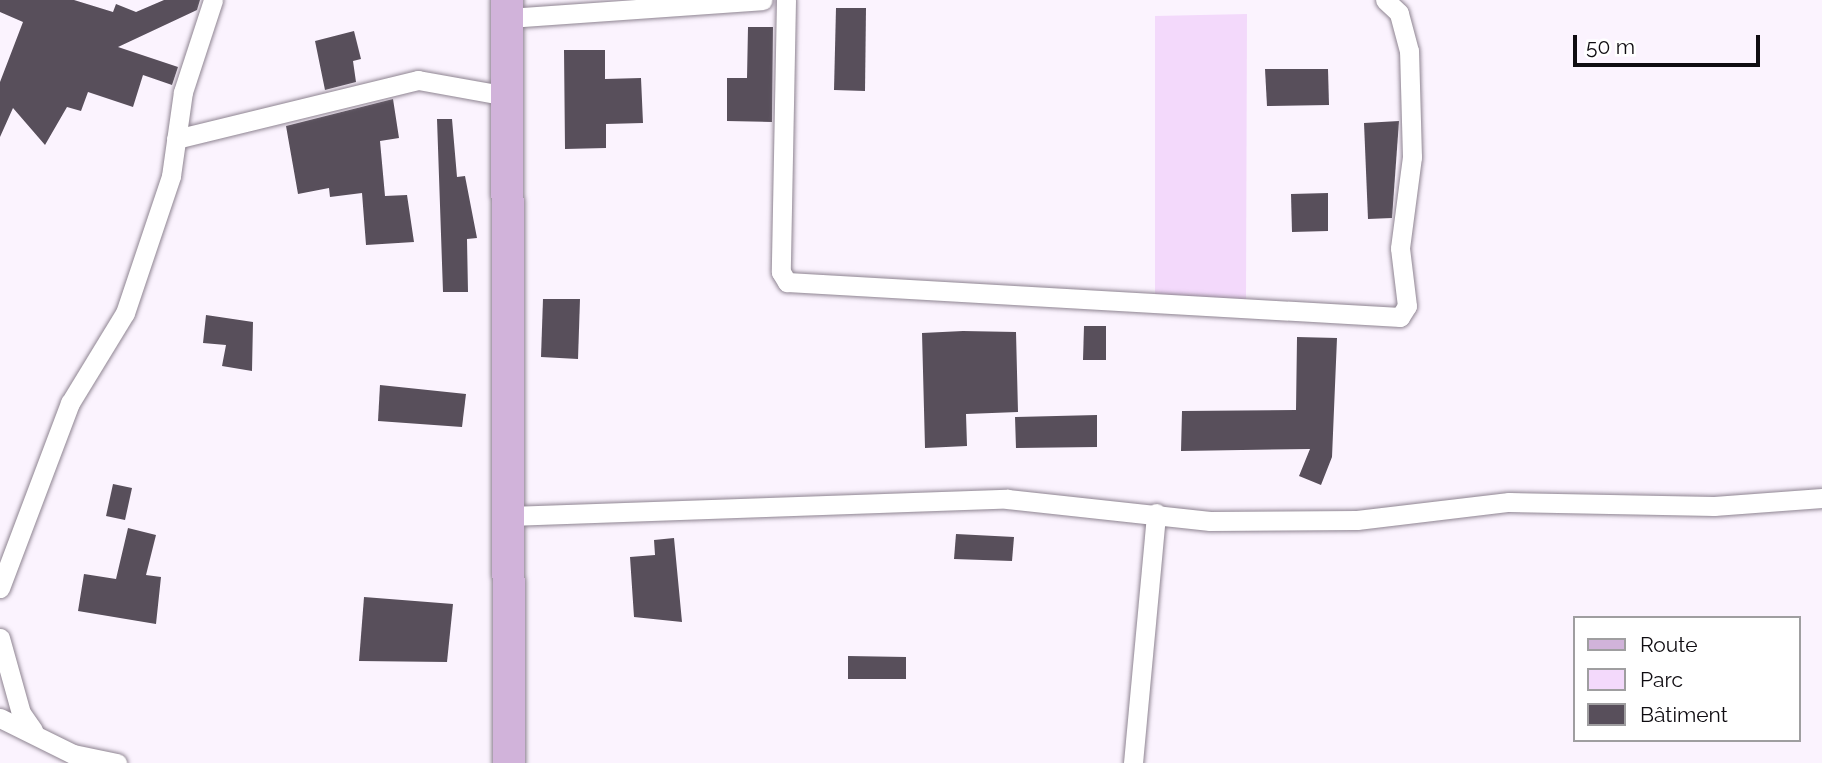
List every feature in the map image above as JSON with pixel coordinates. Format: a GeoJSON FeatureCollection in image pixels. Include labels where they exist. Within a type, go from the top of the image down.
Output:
{"type":"FeatureCollection","features":[{"type":"Feature","properties":{"kind":"main road"},"geometry":{"type":"LineString","coordinates":[[507,9],[509,763]]}},
{"type":"Feature","properties":{"kind":"street"},"geometry":{"type":"LineString","coordinates":[[0,588],[70,403],[125,313],[171,176],[183,92],[213,0]]}},
{"type":"Feature","properties":{"kind":"street"},"geometry":{"type":"LineString","coordinates":[[507,9],[762,0]]}},
{"type":"Feature","properties":{"kind":"street"},"geometry":{"type":"LineString","coordinates":[[786,0],[781,272],[788,282],[1400,317],[1407,306],[1400,248],[1412,157],[1409,51],[1399,13],[1385,0]]}},
{"type":"Feature","properties":{"kind":"street"},"geometry":{"type":"LineString","coordinates":[[176,139],[418,80],[507,96]]}},
{"type":"Feature","properties":{"kind":"street"},"geometry":{"type":"LineString","coordinates":[[509,516],[1007,499],[1156,513],[1210,521],[1357,520],[1509,502],[1714,506],[1822,498]]}},
{"type":"Feature","properties":{"kind":"street"},"geometry":{"type":"LineString","coordinates":[[1133,763],[1156,513]]}},
{"type":"Feature","properties":{"kind":"street"},"geometry":{"type":"LineString","coordinates":[[0,638],[21,713],[33,730]]}},
{"type":"Feature","properties":{"kind":"street"},"geometry":{"type":"LineString","coordinates":[[0,718],[33,730],[73,754],[117,763]]}},
{"type":"Feature","properties":{"kind":"green space"},"geometry":{"type":"Polygon","coordinates":[[[1247,14],[1246,300],[1155,294],[1155,16],[1247,14]]]}},
{"type":"Feature","properties":{"kind":"building"},"geometry":{"type":"Polygon","coordinates":[[[0,0],[74,0],[113,12],[116,4],[136,12],[164,0],[200,0],[197,10],[118,47],[178,67],[172,85],[143,75],[133,107],[88,92],[81,111],[67,107],[45,145],[13,108],[0,137],[0,82],[23,22],[0,12],[0,0]]]}},
{"type":"Feature","properties":{"kind":"building"},"geometry":{"type":"Polygon","coordinates":[[[836,8],[866,8],[865,91],[834,90],[836,8]]]}},
{"type":"Feature","properties":{"kind":"building"},"geometry":{"type":"Polygon","coordinates":[[[748,27],[773,27],[772,122],[727,121],[727,78],[747,78],[748,27]]]}},
{"type":"Feature","properties":{"kind":"building"},"geometry":{"type":"Polygon","coordinates":[[[354,31],[361,59],[353,61],[356,82],[325,90],[315,41],[354,31]]]}},
{"type":"Feature","properties":{"kind":"building"},"geometry":{"type":"Polygon","coordinates":[[[564,50],[605,50],[605,79],[641,78],[643,123],[606,124],[606,148],[565,149],[564,50]]]}},
{"type":"Feature","properties":{"kind":"building"},"geometry":{"type":"Polygon","coordinates":[[[1265,69],[1328,69],[1329,105],[1267,106],[1265,69]]]}},
{"type":"Feature","properties":{"kind":"building"},"geometry":{"type":"Polygon","coordinates":[[[393,99],[399,138],[380,141],[385,196],[407,195],[414,242],[366,245],[362,193],[330,197],[329,188],[298,194],[286,126],[393,99]]]}},
{"type":"Feature","properties":{"kind":"building"},"geometry":{"type":"Polygon","coordinates":[[[437,119],[452,119],[457,177],[465,176],[477,238],[467,239],[468,292],[443,292],[437,119]]]}},
{"type":"Feature","properties":{"kind":"building"},"geometry":{"type":"Polygon","coordinates":[[[1399,121],[1392,218],[1368,219],[1364,123],[1399,121]]]}},
{"type":"Feature","properties":{"kind":"building"},"geometry":{"type":"Polygon","coordinates":[[[1328,193],[1328,231],[1292,232],[1291,194],[1328,193]]]}},
{"type":"Feature","properties":{"kind":"building"},"geometry":{"type":"Polygon","coordinates":[[[543,299],[580,299],[578,359],[541,357],[543,299]]]}},
{"type":"Feature","properties":{"kind":"building"},"geometry":{"type":"Polygon","coordinates":[[[206,315],[253,322],[252,371],[222,366],[226,345],[203,343],[206,315]]]}},
{"type":"Feature","properties":{"kind":"building"},"geometry":{"type":"Polygon","coordinates":[[[1084,326],[1106,326],[1106,360],[1083,360],[1084,326]]]}},
{"type":"Feature","properties":{"kind":"building"},"geometry":{"type":"Polygon","coordinates":[[[1016,332],[1018,412],[966,414],[967,446],[925,448],[922,333],[1016,332]]]}},
{"type":"Feature","properties":{"kind":"building"},"geometry":{"type":"Polygon","coordinates":[[[1297,337],[1337,338],[1332,457],[1321,485],[1299,476],[1310,449],[1181,451],[1182,411],[1296,410],[1297,337]]]}},
{"type":"Feature","properties":{"kind":"building"},"geometry":{"type":"Polygon","coordinates":[[[380,385],[466,394],[462,427],[378,421],[380,385]]]}},
{"type":"Feature","properties":{"kind":"building"},"geometry":{"type":"Polygon","coordinates":[[[1097,415],[1097,447],[1016,448],[1015,417],[1097,415]]]}},
{"type":"Feature","properties":{"kind":"building"},"geometry":{"type":"Polygon","coordinates":[[[113,484],[132,488],[125,520],[106,516],[113,484]]]}},
{"type":"Feature","properties":{"kind":"building"},"geometry":{"type":"Polygon","coordinates":[[[128,528],[156,535],[146,575],[161,577],[156,624],[78,611],[84,574],[116,579],[128,528]]]}},
{"type":"Feature","properties":{"kind":"building"},"geometry":{"type":"Polygon","coordinates":[[[956,534],[1014,537],[1012,561],[954,559],[956,534]]]}},
{"type":"Feature","properties":{"kind":"building"},"geometry":{"type":"Polygon","coordinates":[[[674,538],[682,622],[634,617],[630,557],[655,555],[654,540],[674,538]]]}},
{"type":"Feature","properties":{"kind":"building"},"geometry":{"type":"Polygon","coordinates":[[[364,597],[453,604],[447,662],[359,661],[364,597]]]}},
{"type":"Feature","properties":{"kind":"building"},"geometry":{"type":"Polygon","coordinates":[[[848,656],[906,657],[906,679],[848,679],[848,656]]]}}]}
